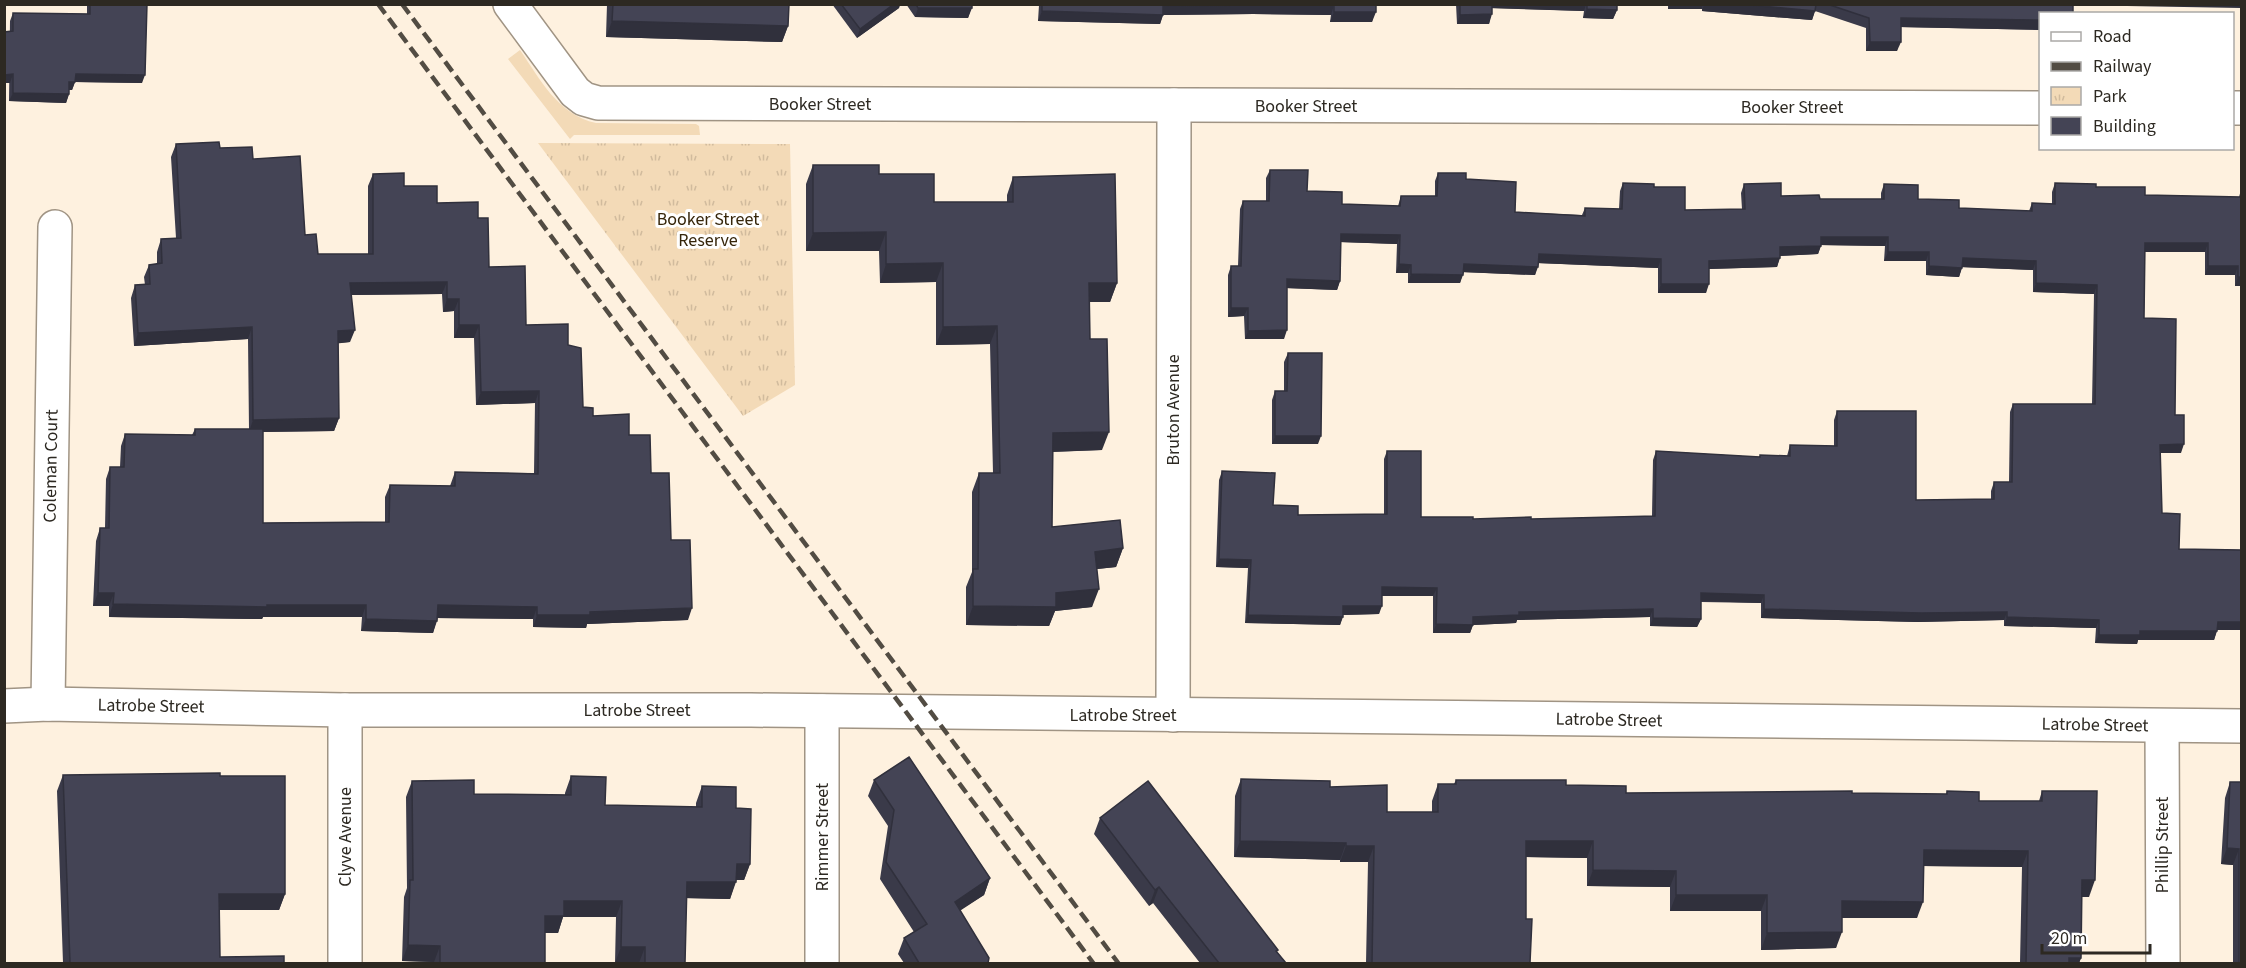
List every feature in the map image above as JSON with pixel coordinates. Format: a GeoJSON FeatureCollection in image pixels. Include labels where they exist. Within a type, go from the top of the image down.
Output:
{"type":"FeatureCollection","features":[{"type":"Feature","properties":{"kind":"street","name":"Booker Street"},"geometry":{"type":"LineString","coordinates":[[510,4],[575,92],[584,99],[598,103],[2039,108]]}},
{"type":"Feature","properties":{"kind":"street","name":"Bruton Avenue"},"geometry":{"type":"LineString","coordinates":[[1173,715],[1174,105]]}},
{"type":"Feature","properties":{"kind":"street","name":"Coleman Court"},"geometry":{"type":"LineString","coordinates":[[48,704],[55,227]]}},
{"type":"Feature","properties":{"kind":"street","name":"Latrobe Street"},"geometry":{"type":"LineString","coordinates":[[4,706],[48,704],[345,710],[822,711],[2241,726]]}},
{"type":"Feature","properties":{"kind":"street","name":"Clyve Avenue"},"geometry":{"type":"LineString","coordinates":[[345,710],[345,963]]}},
{"type":"Feature","properties":{"kind":"street","name":"Rimmer Street"},"geometry":{"type":"LineString","coordinates":[[822,711],[822,963]]}},
{"type":"Feature","properties":{"kind":"street","name":"Phillip Street"},"geometry":{"type":"LineString","coordinates":[[2162,726],[2163,963]]}},
{"type":"Feature","properties":{"kind":"green space"},"geometry":{"type":"Polygon","coordinates":[[[520,50],[551,94],[571,112],[583,119],[596,123],[696,124],[699,126],[700,135],[574,135],[570,139],[508,59],[520,50]]]}},
{"type":"Feature","properties":{"kind":"green space","name":"Booker Street Reserve"},"geometry":{"type":"Polygon","coordinates":[[[538,143],[790,144],[795,385],[743,416],[538,143]]]}},
{"type":"Feature","properties":{"kind":"building"},"geometry":{"type":"Polygon","coordinates":[[[90,4],[147,4],[145,75],[76,74],[75,82],[69,82],[69,94],[13,93],[13,74],[4,75],[4,32],[13,31],[13,13],[90,14],[90,4]]]}},
{"type":"Feature","properties":{"kind":"building"},"geometry":{"type":"Polygon","coordinates":[[[613,4],[789,4],[788,26],[612,21],[613,4]]]}},
{"type":"Feature","properties":{"kind":"building"},"geometry":{"type":"Polygon","coordinates":[[[841,4],[894,4],[860,29],[841,4]]]}},
{"type":"Feature","properties":{"kind":"building"},"geometry":{"type":"Polygon","coordinates":[[[916,4],[972,4],[972,8],[918,8],[916,4]]]}},
{"type":"Feature","properties":{"kind":"building"},"geometry":{"type":"Polygon","coordinates":[[[1042,4],[1376,4],[1376,12],[1334,12],[1334,5],[1163,6],[1163,15],[1042,11],[1042,4]]]}},
{"type":"Feature","properties":{"kind":"building"},"geometry":{"type":"Polygon","coordinates":[[[1460,4],[1492,4],[1492,14],[1460,15],[1460,4]]]}},
{"type":"Feature","properties":{"kind":"building"},"geometry":{"type":"Polygon","coordinates":[[[1587,4],[1617,4],[1617,10],[1587,9],[1587,4]]]}},
{"type":"Feature","properties":{"kind":"building"},"geometry":{"type":"Polygon","coordinates":[[[1740,4],[1816,4],[1815,11],[1740,4]]]}},
{"type":"Feature","properties":{"kind":"building"},"geometry":{"type":"Polygon","coordinates":[[[1827,4],[2073,4],[2073,12],[2039,12],[2039,20],[1901,18],[1901,42],[1870,42],[1869,18],[1827,4]]]}},
{"type":"Feature","properties":{"kind":"building"},"geometry":{"type":"Polygon","coordinates":[[[219,142],[220,148],[252,147],[253,159],[300,156],[305,235],[316,234],[318,254],[373,254],[373,174],[404,173],[404,186],[437,186],[437,203],[478,202],[478,218],[488,218],[489,267],[525,266],[526,325],[568,324],[568,345],[581,348],[583,407],[593,408],[593,416],[629,414],[629,435],[650,435],[651,473],[669,473],[671,540],[690,540],[692,608],[590,612],[590,615],[537,615],[537,607],[438,605],[437,621],[366,619],[366,605],[267,605],[267,607],[113,604],[114,593],[98,593],[100,528],[109,528],[110,467],[124,467],[125,434],[195,435],[195,429],[263,429],[263,523],[389,522],[390,485],[455,486],[455,472],[538,474],[539,391],[481,392],[479,325],[459,325],[459,299],[447,299],[447,282],[350,283],[355,330],[338,331],[339,418],[253,420],[252,327],[138,333],[135,285],[150,284],[149,265],[162,263],[161,239],[181,238],[176,144],[219,142]]]}},
{"type":"Feature","properties":{"kind":"building"},"geometry":{"type":"Polygon","coordinates":[[[813,165],[879,165],[879,174],[934,174],[934,202],[1013,202],[1013,177],[1115,174],[1117,283],[1089,283],[1090,339],[1107,339],[1109,432],[1053,433],[1052,527],[1120,520],[1123,548],[1095,552],[1099,589],[1056,593],[1056,607],[973,606],[973,569],[978,569],[979,473],[1000,473],[997,326],[943,327],[943,263],[886,264],[886,232],[813,233],[813,165]]]}},
{"type":"Feature","properties":{"kind":"building"},"geometry":{"type":"Polygon","coordinates":[[[1270,170],[1308,170],[1307,191],[1342,192],[1342,204],[1400,206],[1401,196],[1437,196],[1438,173],[1466,173],[1466,179],[1516,182],[1515,212],[1585,216],[1585,208],[1622,209],[1623,183],[1654,184],[1654,187],[1685,187],[1685,210],[1745,209],[1744,184],[1781,183],[1781,196],[1819,195],[1820,199],[1884,199],[1884,184],[1918,185],[1918,199],[1959,200],[1959,208],[2032,211],[2032,203],[2055,204],[2055,183],[2096,184],[2096,187],[2145,187],[2145,195],[2241,197],[2241,277],[2238,277],[2238,266],[2208,266],[2208,243],[2145,243],[2144,318],[2176,319],[2175,415],[2184,415],[2184,444],[2160,445],[2162,513],[2180,514],[2179,549],[2241,550],[2241,622],[2218,622],[2217,631],[2140,631],[2140,635],[2099,635],[2099,620],[2007,617],[2007,612],[1921,613],[1764,609],[1764,595],[1701,593],[1701,619],[1653,618],[1653,609],[1519,612],[1519,615],[1473,617],[1473,625],[1436,624],[1437,588],[1382,587],[1382,606],[1343,606],[1343,617],[1248,615],[1251,560],[1219,559],[1222,471],[1275,473],[1273,505],[1298,506],[1298,515],[1387,514],[1387,451],[1421,451],[1421,517],[1473,517],[1473,519],[1531,517],[1531,519],[1655,516],[1656,451],[1760,457],[1760,455],[1790,456],[1790,445],[1837,446],[1837,411],[1916,411],[1916,500],[1994,499],[1994,482],[2012,482],[2013,404],[2095,404],[2097,285],[2036,283],[2036,261],[1963,258],[1962,268],[1929,266],[1929,252],[1888,252],[1888,237],[1821,237],[1821,246],[1780,247],[1780,258],[1709,261],[1709,284],[1661,284],[1661,259],[1539,254],[1538,267],[1464,264],[1463,275],[1411,274],[1411,265],[1399,264],[1400,235],[1341,234],[1340,281],[1287,279],[1287,330],[1248,331],[1248,308],[1231,308],[1231,266],[1241,266],[1243,201],[1269,201],[1270,170]]]}},
{"type":"Feature","properties":{"kind":"building"},"geometry":{"type":"Polygon","coordinates":[[[1288,353],[1322,353],[1321,436],[1275,436],[1275,391],[1287,391],[1288,353]]]}},
{"type":"Feature","properties":{"kind":"building"},"geometry":{"type":"Polygon","coordinates":[[[909,757],[990,878],[955,902],[989,958],[988,963],[919,963],[904,938],[927,924],[886,862],[894,810],[874,780],[909,757]]]}},
{"type":"Feature","properties":{"kind":"building"},"geometry":{"type":"Polygon","coordinates":[[[220,773],[220,776],[285,776],[285,894],[219,894],[220,957],[284,956],[284,963],[70,963],[63,775],[220,773]]]}},
{"type":"Feature","properties":{"kind":"building"},"geometry":{"type":"Polygon","coordinates":[[[571,776],[606,777],[605,805],[702,807],[702,786],[736,787],[736,808],[751,809],[750,864],[737,864],[736,882],[687,882],[685,963],[645,963],[645,947],[621,947],[622,901],[564,901],[564,916],[545,916],[545,963],[440,963],[440,946],[408,945],[410,880],[413,880],[412,781],[474,780],[474,794],[571,795],[571,776]]]}},
{"type":"Feature","properties":{"kind":"building"},"geometry":{"type":"Polygon","coordinates":[[[1241,779],[1330,781],[1330,787],[1387,785],[1387,812],[1438,812],[1438,784],[1456,784],[1456,780],[1566,780],[1566,785],[1626,786],[1626,793],[1852,791],[1852,793],[1947,794],[1947,791],[1979,792],[1979,801],[2042,801],[2042,791],[2097,791],[2095,880],[2082,880],[2081,958],[2069,958],[2069,963],[2026,963],[2028,851],[1924,850],[1923,902],[1842,901],[1842,932],[1767,933],[1767,895],[1676,895],[1676,871],[1593,870],[1593,841],[1526,841],[1526,919],[1532,919],[1530,963],[1372,963],[1374,846],[1346,846],[1346,843],[1240,841],[1241,779]]]}},
{"type":"Feature","properties":{"kind":"building"},"geometry":{"type":"Polygon","coordinates":[[[1148,781],[1286,963],[1219,963],[1159,887],[1155,890],[1100,818],[1148,781]]]}},
{"type":"Feature","properties":{"kind":"building"},"geometry":{"type":"Polygon","coordinates":[[[2230,782],[2241,782],[2241,963],[2239,963],[2239,849],[2227,848],[2230,782]]]}},
{"type":"Feature","properties":{"kind":"railway"},"geometry":{"type":"LineString","coordinates":[[378,4],[1094,964]]}},
{"type":"Feature","properties":{"kind":"railway"},"geometry":{"type":"LineString","coordinates":[[402,4],[1119,964]]}}]}
